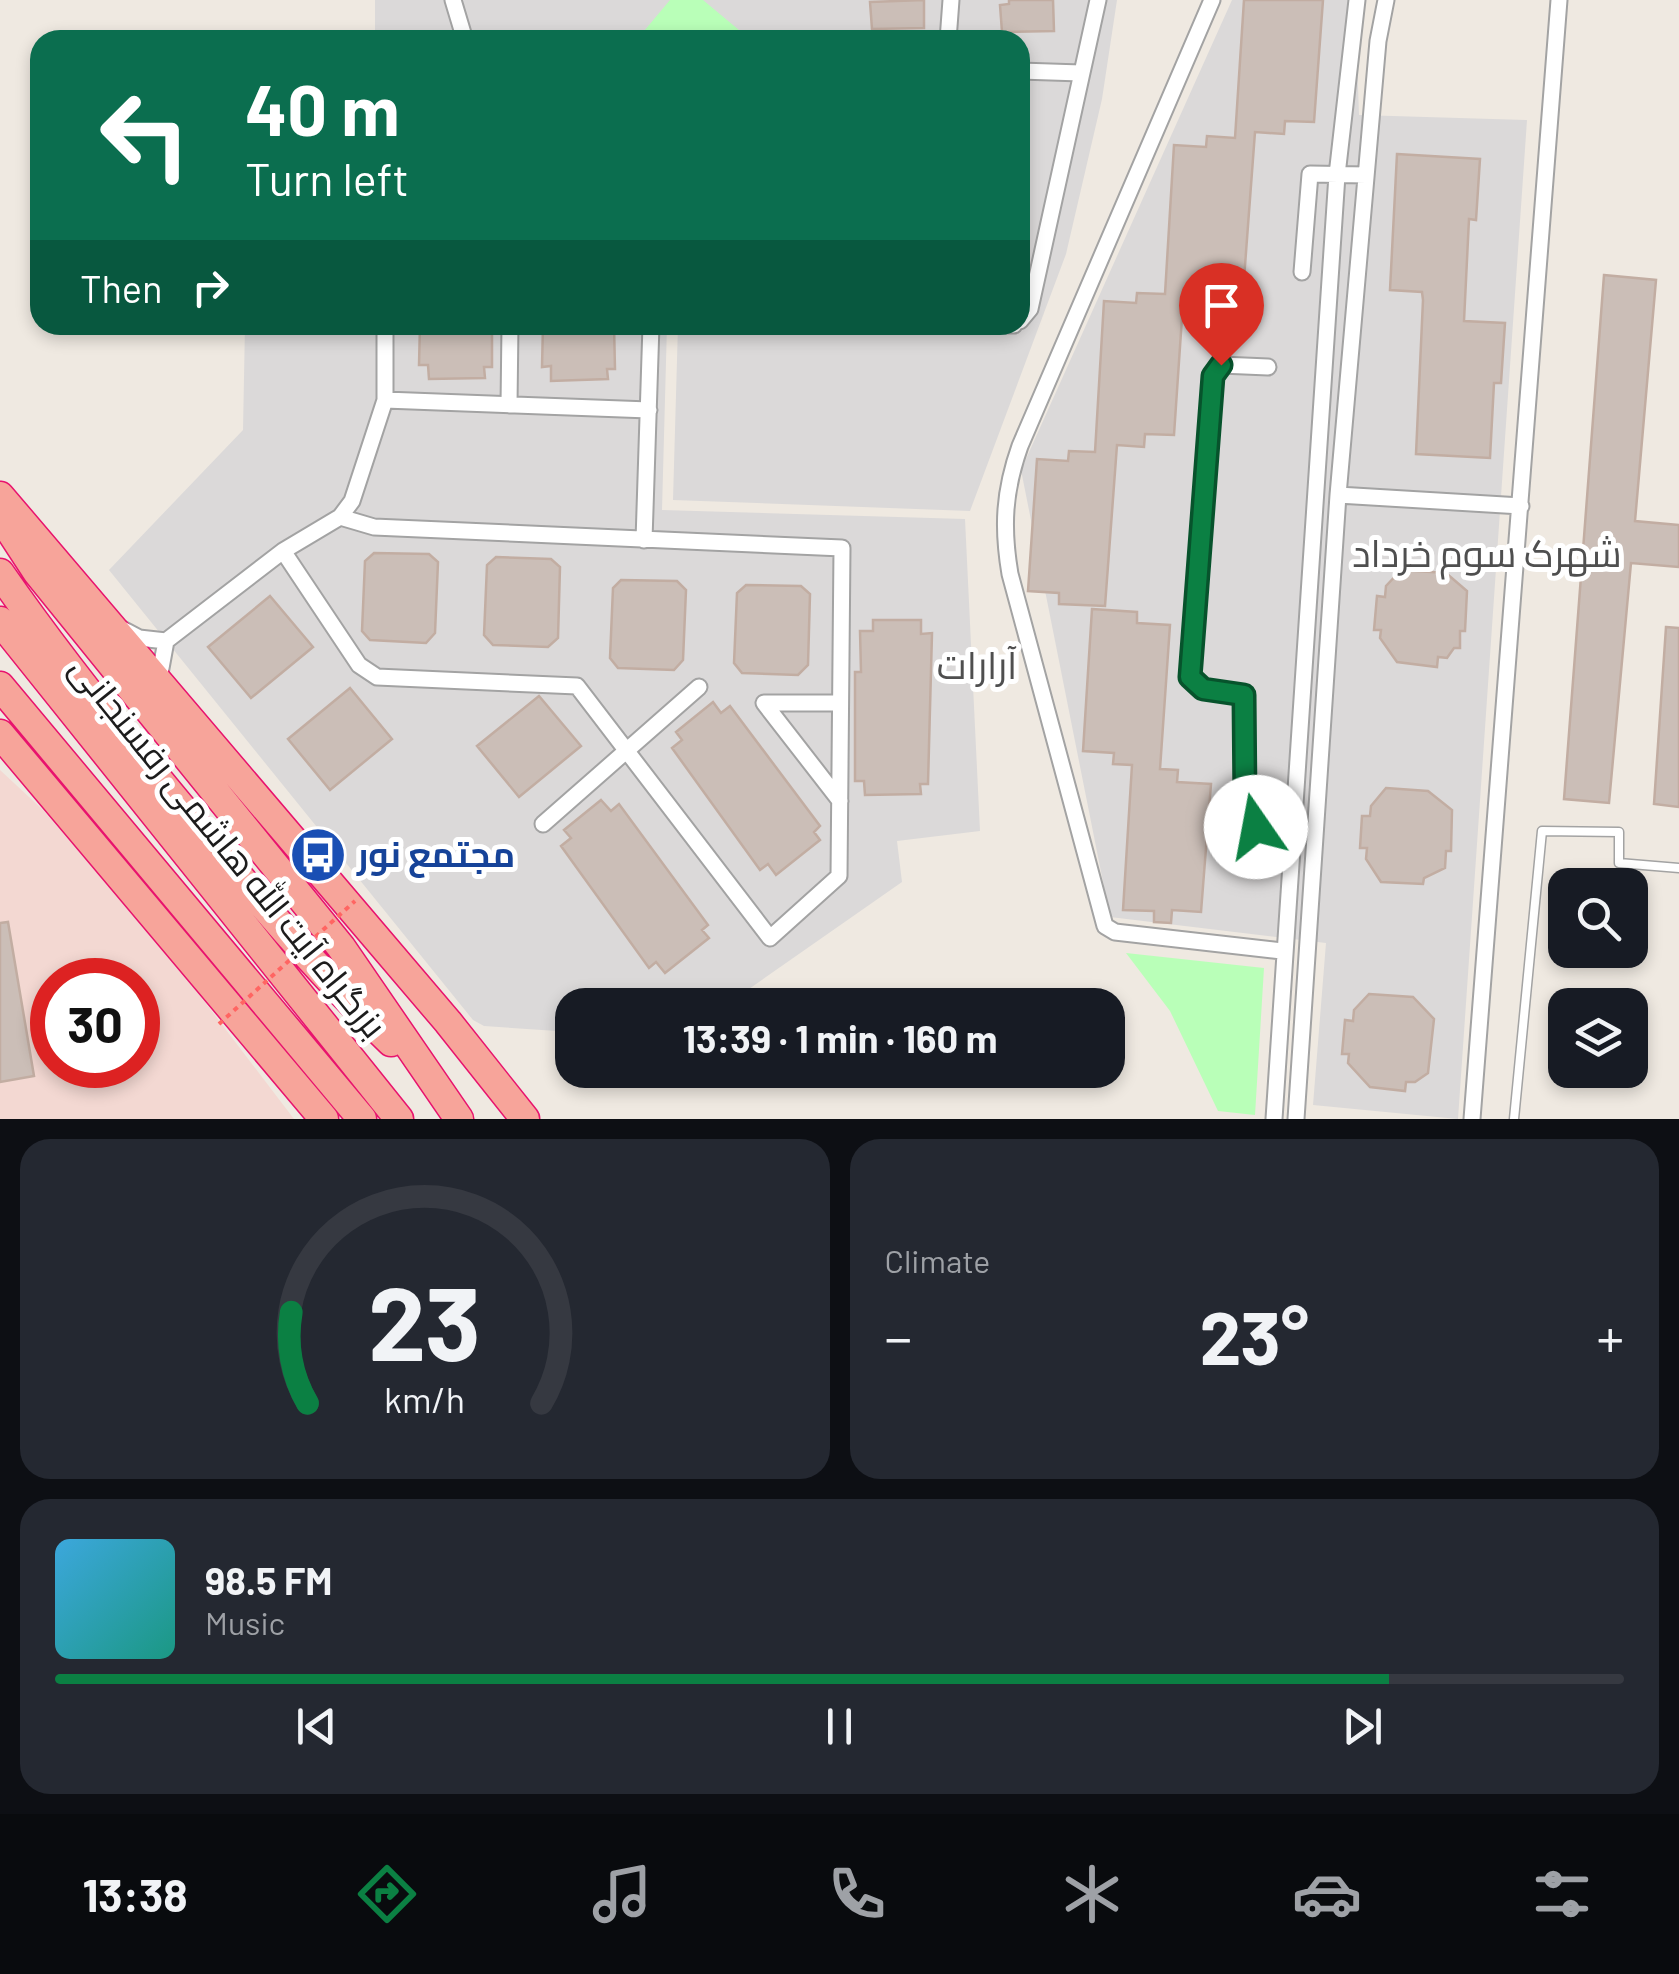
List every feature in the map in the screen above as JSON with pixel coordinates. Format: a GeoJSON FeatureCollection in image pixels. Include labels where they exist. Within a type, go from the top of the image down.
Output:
{"type":"FeatureCollection","features":[{"type":"Feature","properties":{"kind":"highway"},"geometry":{"type":"LineString","coordinates":[[0,496],[158,678],[525,1119]]}},
{"type":"Feature","properties":{"kind":"highway","name":"بزرگراه آیت الله هاشمی رفسنجانی"},"geometry":{"type":"LineString","coordinates":[[0,515],[37,572],[341,948],[460,1119]]}},
{"type":"Feature","properties":{"kind":"highway","name":"بزرگراه آیت الله هاشمی رفسنجانی"},"geometry":{"type":"LineString","coordinates":[[0,573],[130,745],[329,983],[428,1078]]}},
{"type":"Feature","properties":{"kind":"highway","name":"بزرگراه آیت الله هاشمی رفسنجانی"},"geometry":{"type":"LineString","coordinates":[[0,622],[399,1119]]}},
{"type":"Feature","properties":{"kind":"highway","name":"بزرگراه آیت الله هاشمی رفسنجانی"},"geometry":{"type":"LineString","coordinates":[[0,686],[362,1119]]}},
{"type":"Feature","properties":{"kind":"highway"},"geometry":{"type":"LineString","coordinates":[[0,734],[324,1119]]}},
{"type":"Feature","properties":{"kind":"highway"},"geometry":{"type":"LineString","coordinates":[[377,944],[502,1119]]}},
{"type":"Feature","properties":{"kind":"street"},"geometry":{"type":"LineString","coordinates":[[453,0],[462,30]]}},
{"type":"Feature","properties":{"kind":"street"},"geometry":{"type":"LineString","coordinates":[[949,30],[951,0]]}},
{"type":"Feature","properties":{"kind":"street"},"geometry":{"type":"LineString","coordinates":[[1030,309],[1098,0]]}},
{"type":"Feature","properties":{"kind":"street"},"geometry":{"type":"LineString","coordinates":[[1212,0],[1020,446],[1003,508],[1003,535],[1010,574],[1105,926],[1115,932],[1282,951]]}},
{"type":"Feature","properties":{"kind":"street"},"geometry":{"type":"LineString","coordinates":[[1274,1119],[1282,951],[1337,175],[1356,0]]}},
{"type":"Feature","properties":{"kind":"street"},"geometry":{"type":"LineString","coordinates":[[1296,1119],[1338,495],[1366,175],[1386,0]]}},
{"type":"Feature","properties":{"kind":"street"},"geometry":{"type":"LineString","coordinates":[[1472,1119],[1560,0]]}},
{"type":"Feature","properties":{"kind":"street"},"geometry":{"type":"LineString","coordinates":[[1030,71],[1082,72]]}},
{"type":"Feature","properties":{"kind":"street"},"geometry":{"type":"LineString","coordinates":[[1302,272],[1310,174],[1366,175]]}},
{"type":"Feature","properties":{"kind":"street"},"geometry":{"type":"LineString","coordinates":[[158,678],[166,641],[282,551],[340,516],[359,487],[385,400],[385,335]]}},
{"type":"Feature","properties":{"kind":"street"},"geometry":{"type":"LineString","coordinates":[[509,405],[510,335]]}},
{"type":"Feature","properties":{"kind":"street"},"geometry":{"type":"LineString","coordinates":[[644,540],[651,335]]}},
{"type":"Feature","properties":{"kind":"street"},"geometry":{"type":"LineString","coordinates":[[1268,368],[1221,365],[1213,376],[1190,677],[1203,689],[1244,695],[1246,805],[1259,830],[1316,848]]}},
{"type":"Feature","properties":{"kind":"street"},"geometry":{"type":"LineString","coordinates":[[385,400],[648,410]]}},
{"type":"Feature","properties":{"kind":"street"},"geometry":{"type":"LineString","coordinates":[[1338,495],[1520,506]]}},
{"type":"Feature","properties":{"kind":"street"},"geometry":{"type":"LineString","coordinates":[[282,551],[359,665],[378,676],[576,686],[770,938],[839,876],[842,548],[374,527],[340,516]]}},
{"type":"Feature","properties":{"kind":"street"},"geometry":{"type":"LineString","coordinates":[[107,620],[139,638],[166,641]]}},
{"type":"Feature","properties":{"kind":"street"},"geometry":{"type":"LineString","coordinates":[[543,824],[699,687]]}},
{"type":"Feature","properties":{"kind":"street"},"geometry":{"type":"LineString","coordinates":[[840,703],[764,703],[840,801]]}},
{"type":"Feature","properties":{"kind":"lane"},"geometry":{"type":"LineString","coordinates":[[0,748],[28,769]]}},
{"type":"Feature","properties":{"kind":"lane"},"geometry":{"type":"LineString","coordinates":[[1514,1119],[1542,830],[1618,832],[1619,863],[1679,868]]}},
{"type":"Feature","properties":{"kind":"path"},"geometry":{"type":"LineString","coordinates":[[219,1024],[354,901]]}},
{"type":"Feature","properties":{"kind":"shaded area"},"geometry":{"type":"Polygon","coordinates":[[[375,0],[1117,0],[1102,99],[1066,254],[970,511],[673,500],[678,335],[1030,335],[1030,30],[375,30],[375,0]]]}},
{"type":"Feature","properties":{"kind":"shaded area"},"geometry":{"type":"Polygon","coordinates":[[[1232,0],[1355,0],[1359,115],[1527,120],[1458,1119],[1313,1105],[1326,943],[1110,917],[1021,470],[1232,0]]]}},
{"type":"Feature","properties":{"kind":"shaded area"},"geometry":{"type":"Polygon","coordinates":[[[245,335],[667,335],[662,510],[965,519],[980,831],[897,841],[902,882],[750,988],[555,988],[555,1031],[484,1026],[473,1020],[109,570],[243,430],[245,335]]]}},
{"type":"Feature","properties":{"kind":"shaded area"},"geometry":{"type":"Polygon","coordinates":[[[0,770],[43,810],[169,955],[294,1119],[0,1119],[0,770]]]}},
{"type":"Feature","properties":{"kind":"green space"},"geometry":{"type":"Polygon","coordinates":[[[670,0],[703,0],[739,30],[645,30],[670,0]]]}},
{"type":"Feature","properties":{"kind":"green space"},"geometry":{"type":"Polygon","coordinates":[[[1126,953],[1264,968],[1255,1115],[1218,1111],[1170,1011],[1126,953]]]}},
{"type":"Feature","properties":{"kind":"building"},"geometry":{"type":"Polygon","coordinates":[[[924,0],[924,28],[872,29],[870,2],[924,0]]]}},
{"type":"Feature","properties":{"kind":"building"},"geometry":{"type":"Polygon","coordinates":[[[1009,0],[1053,0],[1054,31],[1002,30],[1000,5],[1009,4],[1009,0]]]}},
{"type":"Feature","properties":{"kind":"building"},"geometry":{"type":"Polygon","coordinates":[[[1244,0],[1323,0],[1314,122],[1285,121],[1284,134],[1255,132],[1244,279],[1215,277],[1214,290],[1184,288],[1174,435],[1145,434],[1144,447],[1117,445],[1105,606],[1059,604],[1059,593],[1028,591],[1037,459],[1068,461],[1069,451],[1095,452],[1104,301],[1136,303],[1137,293],[1165,294],[1174,145],[1206,147],[1207,136],[1235,138],[1244,0]]]}},
{"type":"Feature","properties":{"kind":"building"},"geometry":{"type":"Polygon","coordinates":[[[1397,154],[1480,159],[1476,220],[1469,219],[1464,321],[1505,323],[1501,383],[1494,383],[1490,458],[1416,454],[1423,300],[1422,292],[1390,290],[1397,154]]]}},
{"type":"Feature","properties":{"kind":"building"},"geometry":{"type":"Polygon","coordinates":[[[1604,275],[1656,280],[1635,521],[1679,525],[1679,567],[1631,563],[1609,803],[1564,799],[1604,275]]]}},
{"type":"Feature","properties":{"kind":"building"},"geometry":{"type":"Polygon","coordinates":[[[420,335],[492,335],[492,367],[484,367],[485,378],[429,379],[428,365],[419,365],[420,335]]]}},
{"type":"Feature","properties":{"kind":"building"},"geometry":{"type":"Polygon","coordinates":[[[543,335],[614,335],[615,369],[607,369],[608,379],[551,381],[551,366],[542,367],[543,335]]]}},
{"type":"Feature","properties":{"kind":"building"},"geometry":{"type":"Polygon","coordinates":[[[374,553],[429,554],[438,562],[435,633],[426,643],[370,640],[362,631],[365,561],[374,553]]]}},
{"type":"Feature","properties":{"kind":"building"},"geometry":{"type":"Polygon","coordinates":[[[496,557],[551,559],[560,567],[558,638],[548,647],[493,645],[484,635],[487,565],[496,557]]]}},
{"type":"Feature","properties":{"kind":"building"},"geometry":{"type":"Polygon","coordinates":[[[1401,570],[1446,573],[1467,591],[1460,648],[1454,648],[1447,658],[1438,657],[1437,667],[1397,662],[1380,638],[1381,630],[1374,630],[1377,596],[1385,597],[1386,586],[1401,570]]]}},
{"type":"Feature","properties":{"kind":"building"},"geometry":{"type":"Polygon","coordinates":[[[621,580],[677,581],[686,590],[683,660],[674,670],[618,668],[610,658],[613,588],[621,580]]]}},
{"type":"Feature","properties":{"kind":"building"},"geometry":{"type":"Polygon","coordinates":[[[746,585],[801,586],[810,594],[808,665],[798,675],[742,673],[734,663],[737,593],[746,585]]]}},
{"type":"Feature","properties":{"kind":"building"},"geometry":{"type":"Polygon","coordinates":[[[270,596],[313,647],[251,698],[208,647],[270,596]]]}},
{"type":"Feature","properties":{"kind":"building"},"geometry":{"type":"Polygon","coordinates":[[[1092,609],[1137,612],[1137,623],[1170,625],[1160,769],[1178,770],[1177,782],[1211,784],[1201,912],[1172,910],[1171,923],[1154,922],[1154,911],[1123,910],[1132,765],[1113,764],[1114,753],[1083,751],[1092,609]]]}},
{"type":"Feature","properties":{"kind":"building"},"geometry":{"type":"Polygon","coordinates":[[[873,620],[921,620],[921,634],[932,633],[928,784],[920,784],[921,794],[865,795],[864,781],[855,781],[855,672],[861,672],[860,631],[873,631],[873,620]]]}},
{"type":"Feature","properties":{"kind":"building"},"geometry":{"type":"Polygon","coordinates":[[[1666,627],[1679,628],[1679,807],[1654,804],[1666,627]]]}},
{"type":"Feature","properties":{"kind":"building"},"geometry":{"type":"Polygon","coordinates":[[[350,688],[392,739],[330,790],[288,739],[350,688]]]}},
{"type":"Feature","properties":{"kind":"building"},"geometry":{"type":"Polygon","coordinates":[[[539,696],[581,746],[519,797],[477,746],[539,696]]]}},
{"type":"Feature","properties":{"kind":"building"},"geometry":{"type":"Polygon","coordinates":[[[713,702],[721,713],[730,706],[820,826],[814,832],[820,840],[776,875],[768,864],[760,870],[672,748],[682,740],[676,732],[713,702]]]}},
{"type":"Feature","properties":{"kind":"building"},"geometry":{"type":"Polygon","coordinates":[[[1386,788],[1428,791],[1452,810],[1451,851],[1446,851],[1445,868],[1424,878],[1423,884],[1381,882],[1366,859],[1367,848],[1360,848],[1362,816],[1370,816],[1371,806],[1386,788]]]}},
{"type":"Feature","properties":{"kind":"building"},"geometry":{"type":"Polygon","coordinates":[[[601,800],[611,811],[619,804],[708,925],[702,930],[709,938],[665,973],[656,962],[649,968],[561,846],[571,838],[564,830],[601,800]]]}},
{"type":"Feature","properties":{"kind":"building"},"geometry":{"type":"Polygon","coordinates":[[[8,922],[30,1052],[30,1077],[0,1082],[0,923],[8,922]]]}},
{"type":"Feature","properties":{"kind":"building"},"geometry":{"type":"Polygon","coordinates":[[[1369,994],[1413,997],[1434,1019],[1428,1073],[1415,1082],[1406,1082],[1405,1091],[1370,1087],[1348,1063],[1349,1054],[1342,1054],[1345,1020],[1353,1021],[1354,1010],[1369,994]]]}},
{"type":"Feature","properties":{"kind":"place","name":"مجتمع نور"},"geometry":{"type":"Point","coordinates":[318,855]}},
{"type":"Feature","properties":{"kind":"district","name":"شهرک سوم خرداد"},"geometry":{"type":"Point","coordinates":[1487,554]}},
{"type":"Feature","properties":{"kind":"district","name":"آرارات"},"geometry":{"type":"Point","coordinates":[977,666]}},
{"type":"Feature","properties":{"kind":"route"},"geometry":{"type":"LineString","coordinates":[[1221,365],[1215,368],[1213,376],[1190,677],[1203,689],[1244,695],[1245,802],[1256,827]]}}]}
